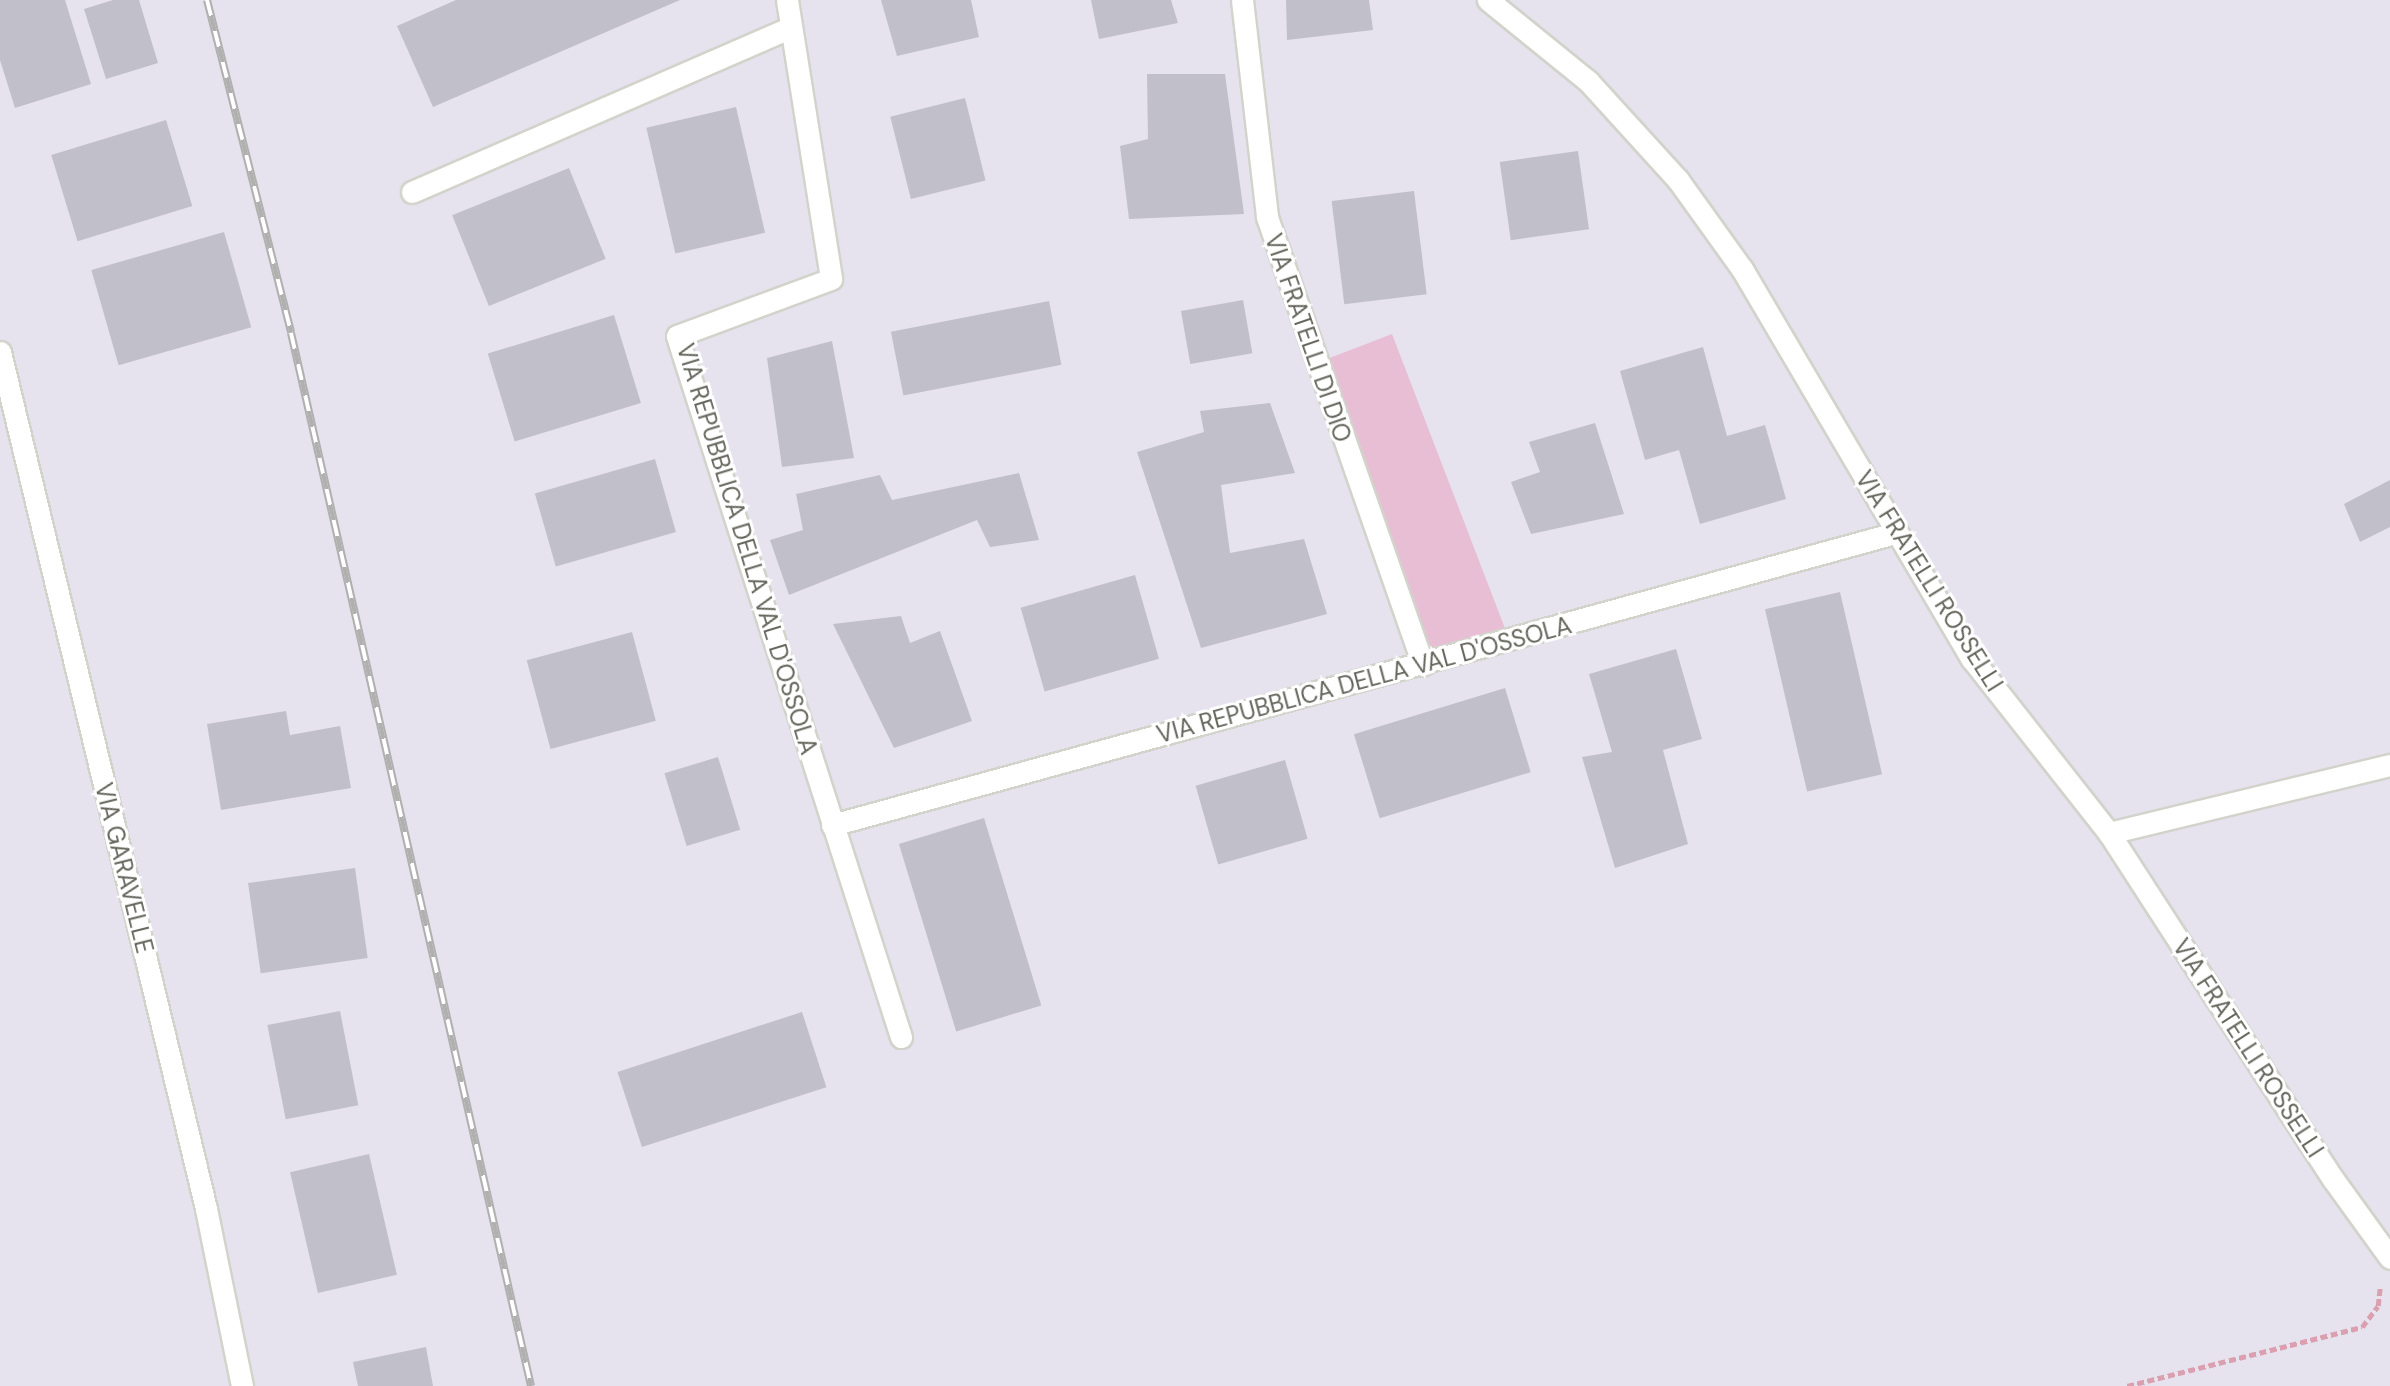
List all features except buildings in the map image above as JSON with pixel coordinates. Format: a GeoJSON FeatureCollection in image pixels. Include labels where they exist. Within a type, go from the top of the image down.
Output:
{"type":"FeatureCollection","features":[{"type":"Feature","properties":{"kind":"street","name":"VIA REPUBBLICA DELLA VAL D'OSSOLA"},"geometry":{"type":"LineString","coordinates":[[787,0],[831,279],[677,336],[901,1038]]}},
{"type":"Feature","properties":{"kind":"street","name":"VIA FRATELLI DI DIO"},"geometry":{"type":"LineString","coordinates":[[1242,0],[1267,217],[1423,665]]}},
{"type":"Feature","properties":{"kind":"street","name":"VIA FRATELLI ROSSELLI"},"geometry":{"type":"LineString","coordinates":[[1488,0],[1588,81],[1678,180],[1742,269],[1895,533],[1972,659],[2109,833],[2333,1179],[2387,1254]]}},
{"type":"Feature","properties":{"kind":"street"},"geometry":{"type":"LineString","coordinates":[[412,192],[791,27]]}},
{"type":"Feature","properties":{"kind":"street","name":"VIA GARAVELLE"},"geometry":{"type":"LineString","coordinates":[[0,352],[203,1195],[242,1386]]}},
{"type":"Feature","properties":{"kind":"street","name":"VIA REPUBBLICA DELLA VAL D'OSSOLA"},"geometry":{"type":"LineString","coordinates":[[832,825],[1423,665],[1895,533]]}},
{"type":"Feature","properties":{"kind":"street"},"geometry":{"type":"LineString","coordinates":[[2109,833],[2390,765]]}},
{"type":"Feature","properties":{"kind":"path"},"geometry":{"type":"LineString","coordinates":[[2127,1386],[2362,1326],[2378,1306],[2387,1254]]}},
{"type":"Feature","properties":{"kind":"shaded area"},"geometry":{"type":"Polygon","coordinates":[[[1392,334],[1510,641],[1435,670],[1317,363],[1392,334]]]}},
{"type":"Feature","properties":{"kind":"railway"},"geometry":{"type":"LineString","coordinates":[[207,0],[291,333],[531,1386]]}}]}
